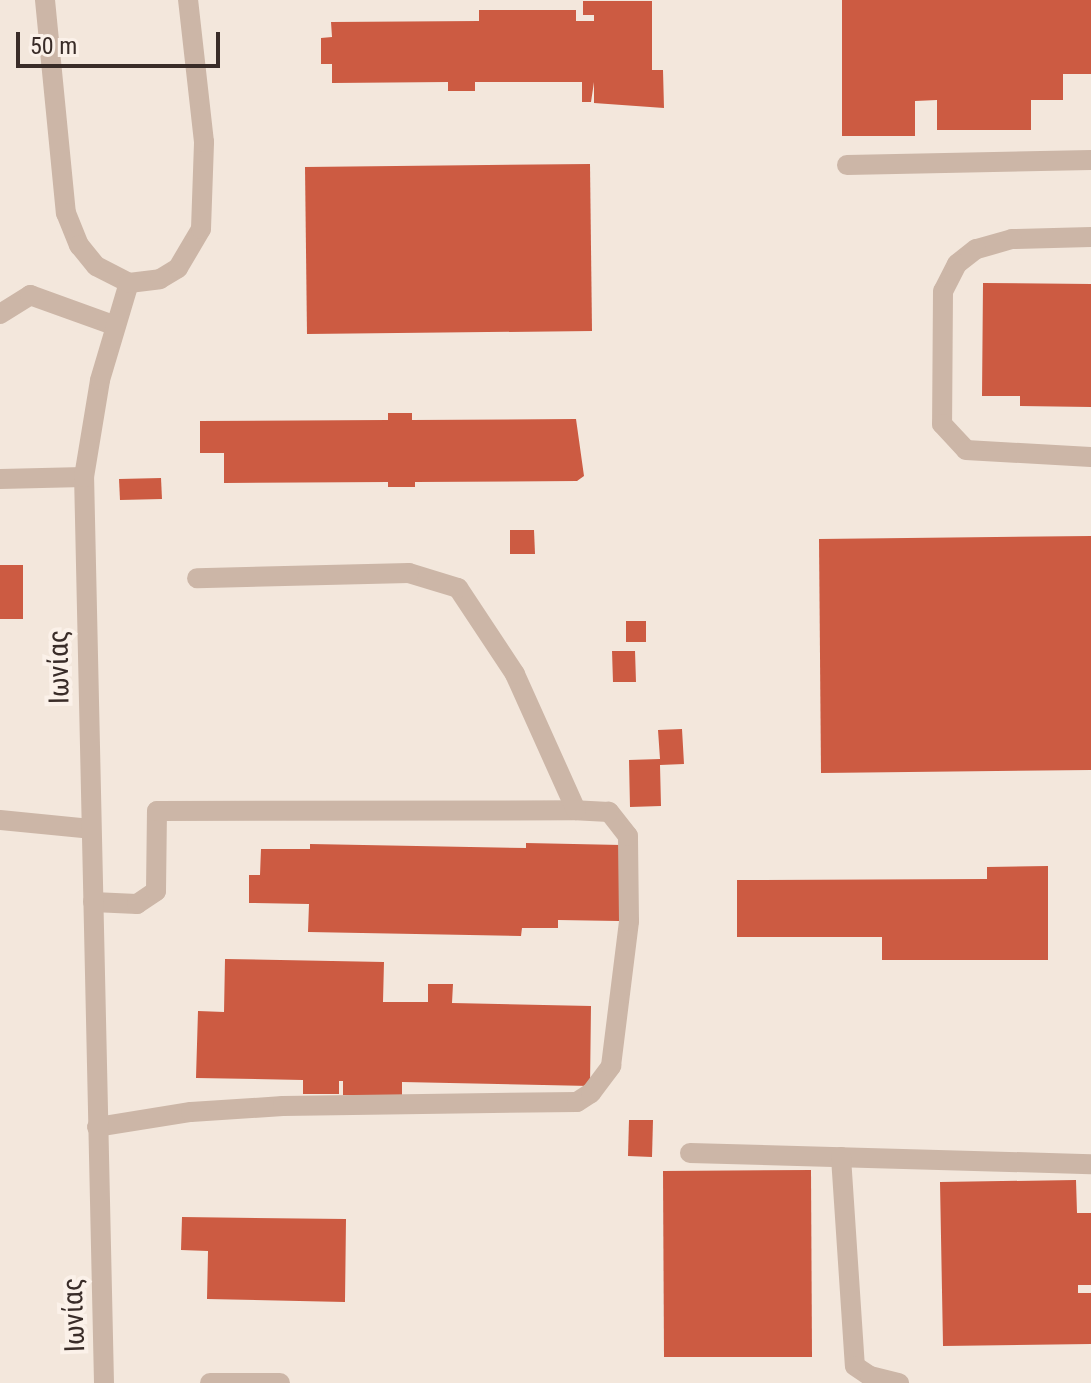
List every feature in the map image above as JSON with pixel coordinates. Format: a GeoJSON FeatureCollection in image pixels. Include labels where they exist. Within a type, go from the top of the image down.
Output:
{"type":"FeatureCollection","features":[{"type":"Feature","properties":{"kind":"street"},"geometry":{"type":"LineString","coordinates":[[45,0],[66,213],[79,245],[96,266],[129,283],[160,279],[178,268],[201,229],[204,142],[188,0]]}},
{"type":"Feature","properties":{"kind":"street"},"geometry":{"type":"LineString","coordinates":[[847,165],[1091,160]]}},
{"type":"Feature","properties":{"kind":"street"},"geometry":{"type":"LineString","coordinates":[[1091,237],[1012,239],[976,249],[957,264],[943,291],[942,424],[966,450],[1091,457]]}},
{"type":"Feature","properties":{"kind":"street","name":"Ιωνίας"},"geometry":{"type":"LineString","coordinates":[[104,1383],[84,477],[89,429],[129,283]]}},
{"type":"Feature","properties":{"kind":"street"},"geometry":{"type":"LineString","coordinates":[[0,314],[30,295],[116,326]]}},
{"type":"Feature","properties":{"kind":"street"},"geometry":{"type":"LineString","coordinates":[[0,479],[84,477]]}},
{"type":"Feature","properties":{"kind":"street"},"geometry":{"type":"LineString","coordinates":[[197,578],[409,573],[458,588],[515,674],[576,810]]}},
{"type":"Feature","properties":{"kind":"street"},"geometry":{"type":"LineString","coordinates":[[93,902],[137,904],[151,898],[158,884],[157,811],[576,810],[614,815],[628,840],[629,921],[616,995],[611,1066],[591,1093],[577,1102],[482,1101],[191,1112],[97,1127]]}},
{"type":"Feature","properties":{"kind":"street"},"geometry":{"type":"LineString","coordinates":[[0,820],[91,829]]}},
{"type":"Feature","properties":{"kind":"street"},"geometry":{"type":"LineString","coordinates":[[690,1153],[1091,1164]]}},
{"type":"Feature","properties":{"kind":"street"},"geometry":{"type":"LineString","coordinates":[[841,1157],[855,1366],[870,1376],[899,1383]]}},
{"type":"Feature","properties":{"kind":"street"},"geometry":{"type":"LineString","coordinates":[[210,1383],[280,1383]]}},
{"type":"Feature","properties":{"kind":"building"},"geometry":{"type":"Polygon","coordinates":[[[842,0],[1091,0],[1091,74],[1063,74],[1063,100],[1031,100],[1031,130],[937,130],[937,100],[915,101],[915,136],[842,136],[842,0]]]}},
{"type":"Feature","properties":{"kind":"building"},"geometry":{"type":"Polygon","coordinates":[[[583,1],[652,1],[652,70],[663,70],[664,108],[594,103],[594,82],[591,102],[582,102],[582,82],[475,82],[475,91],[448,91],[448,82],[332,83],[332,64],[321,64],[321,38],[332,37],[331,22],[479,21],[479,10],[576,10],[576,21],[594,21],[594,15],[583,15],[583,1]]]}},
{"type":"Feature","properties":{"kind":"building"},"geometry":{"type":"Polygon","coordinates":[[[590,164],[592,331],[307,334],[305,167],[590,164]]]}},
{"type":"Feature","properties":{"kind":"building"},"geometry":{"type":"Polygon","coordinates":[[[983,283],[1091,284],[1091,407],[1020,406],[1020,396],[982,396],[983,283]]]}},
{"type":"Feature","properties":{"kind":"building"},"geometry":{"type":"Polygon","coordinates":[[[388,413],[412,413],[412,420],[576,419],[584,476],[577,481],[415,482],[415,487],[388,487],[388,482],[224,483],[224,453],[200,453],[200,421],[388,420],[388,413]]]}},
{"type":"Feature","properties":{"kind":"building"},"geometry":{"type":"Polygon","coordinates":[[[161,478],[162,499],[120,500],[119,479],[161,478]]]}},
{"type":"Feature","properties":{"kind":"building"},"geometry":{"type":"Polygon","coordinates":[[[510,530],[534,530],[535,554],[510,554],[510,530]]]}},
{"type":"Feature","properties":{"kind":"building"},"geometry":{"type":"Polygon","coordinates":[[[1091,536],[1091,770],[821,773],[819,539],[1091,536]]]}},
{"type":"Feature","properties":{"kind":"building"},"geometry":{"type":"Polygon","coordinates":[[[0,565],[23,565],[23,619],[0,619],[0,565]]]}},
{"type":"Feature","properties":{"kind":"building"},"geometry":{"type":"Polygon","coordinates":[[[626,621],[646,621],[646,642],[626,642],[626,621]]]}},
{"type":"Feature","properties":{"kind":"building"},"geometry":{"type":"Polygon","coordinates":[[[612,651],[635,651],[636,682],[613,682],[612,651]]]}},
{"type":"Feature","properties":{"kind":"building"},"geometry":{"type":"Polygon","coordinates":[[[682,729],[684,764],[660,765],[661,806],[630,807],[629,760],[660,759],[658,730],[682,729]]]}},
{"type":"Feature","properties":{"kind":"building"},"geometry":{"type":"Polygon","coordinates":[[[526,843],[621,845],[619,921],[558,920],[558,928],[522,928],[521,936],[308,932],[309,904],[249,903],[249,875],[260,875],[261,849],[310,849],[310,844],[526,848],[526,843]]]}},
{"type":"Feature","properties":{"kind":"building"},"geometry":{"type":"Polygon","coordinates":[[[1048,866],[1048,960],[882,960],[882,937],[737,937],[737,880],[987,879],[987,867],[1048,866]]]}},
{"type":"Feature","properties":{"kind":"building"},"geometry":{"type":"Polygon","coordinates":[[[225,959],[384,962],[383,1002],[428,1002],[428,984],[453,984],[452,1003],[591,1006],[590,1086],[402,1082],[402,1096],[343,1095],[343,1081],[339,1081],[339,1094],[303,1094],[303,1080],[196,1078],[198,1011],[224,1012],[225,959]]]}},
{"type":"Feature","properties":{"kind":"building"},"geometry":{"type":"Polygon","coordinates":[[[629,1120],[653,1120],[652,1157],[628,1156],[629,1120]]]}},
{"type":"Feature","properties":{"kind":"building"},"geometry":{"type":"Polygon","coordinates":[[[811,1170],[812,1357],[664,1357],[663,1171],[811,1170]]]}},
{"type":"Feature","properties":{"kind":"building"},"geometry":{"type":"Polygon","coordinates":[[[1076,1180],[1077,1213],[1091,1213],[1091,1285],[1078,1285],[1078,1293],[1091,1293],[1091,1344],[943,1346],[940,1182],[1076,1180]]]}},
{"type":"Feature","properties":{"kind":"building"},"geometry":{"type":"Polygon","coordinates":[[[182,1217],[346,1219],[345,1302],[207,1299],[208,1251],[181,1250],[182,1217]]]}}]}
